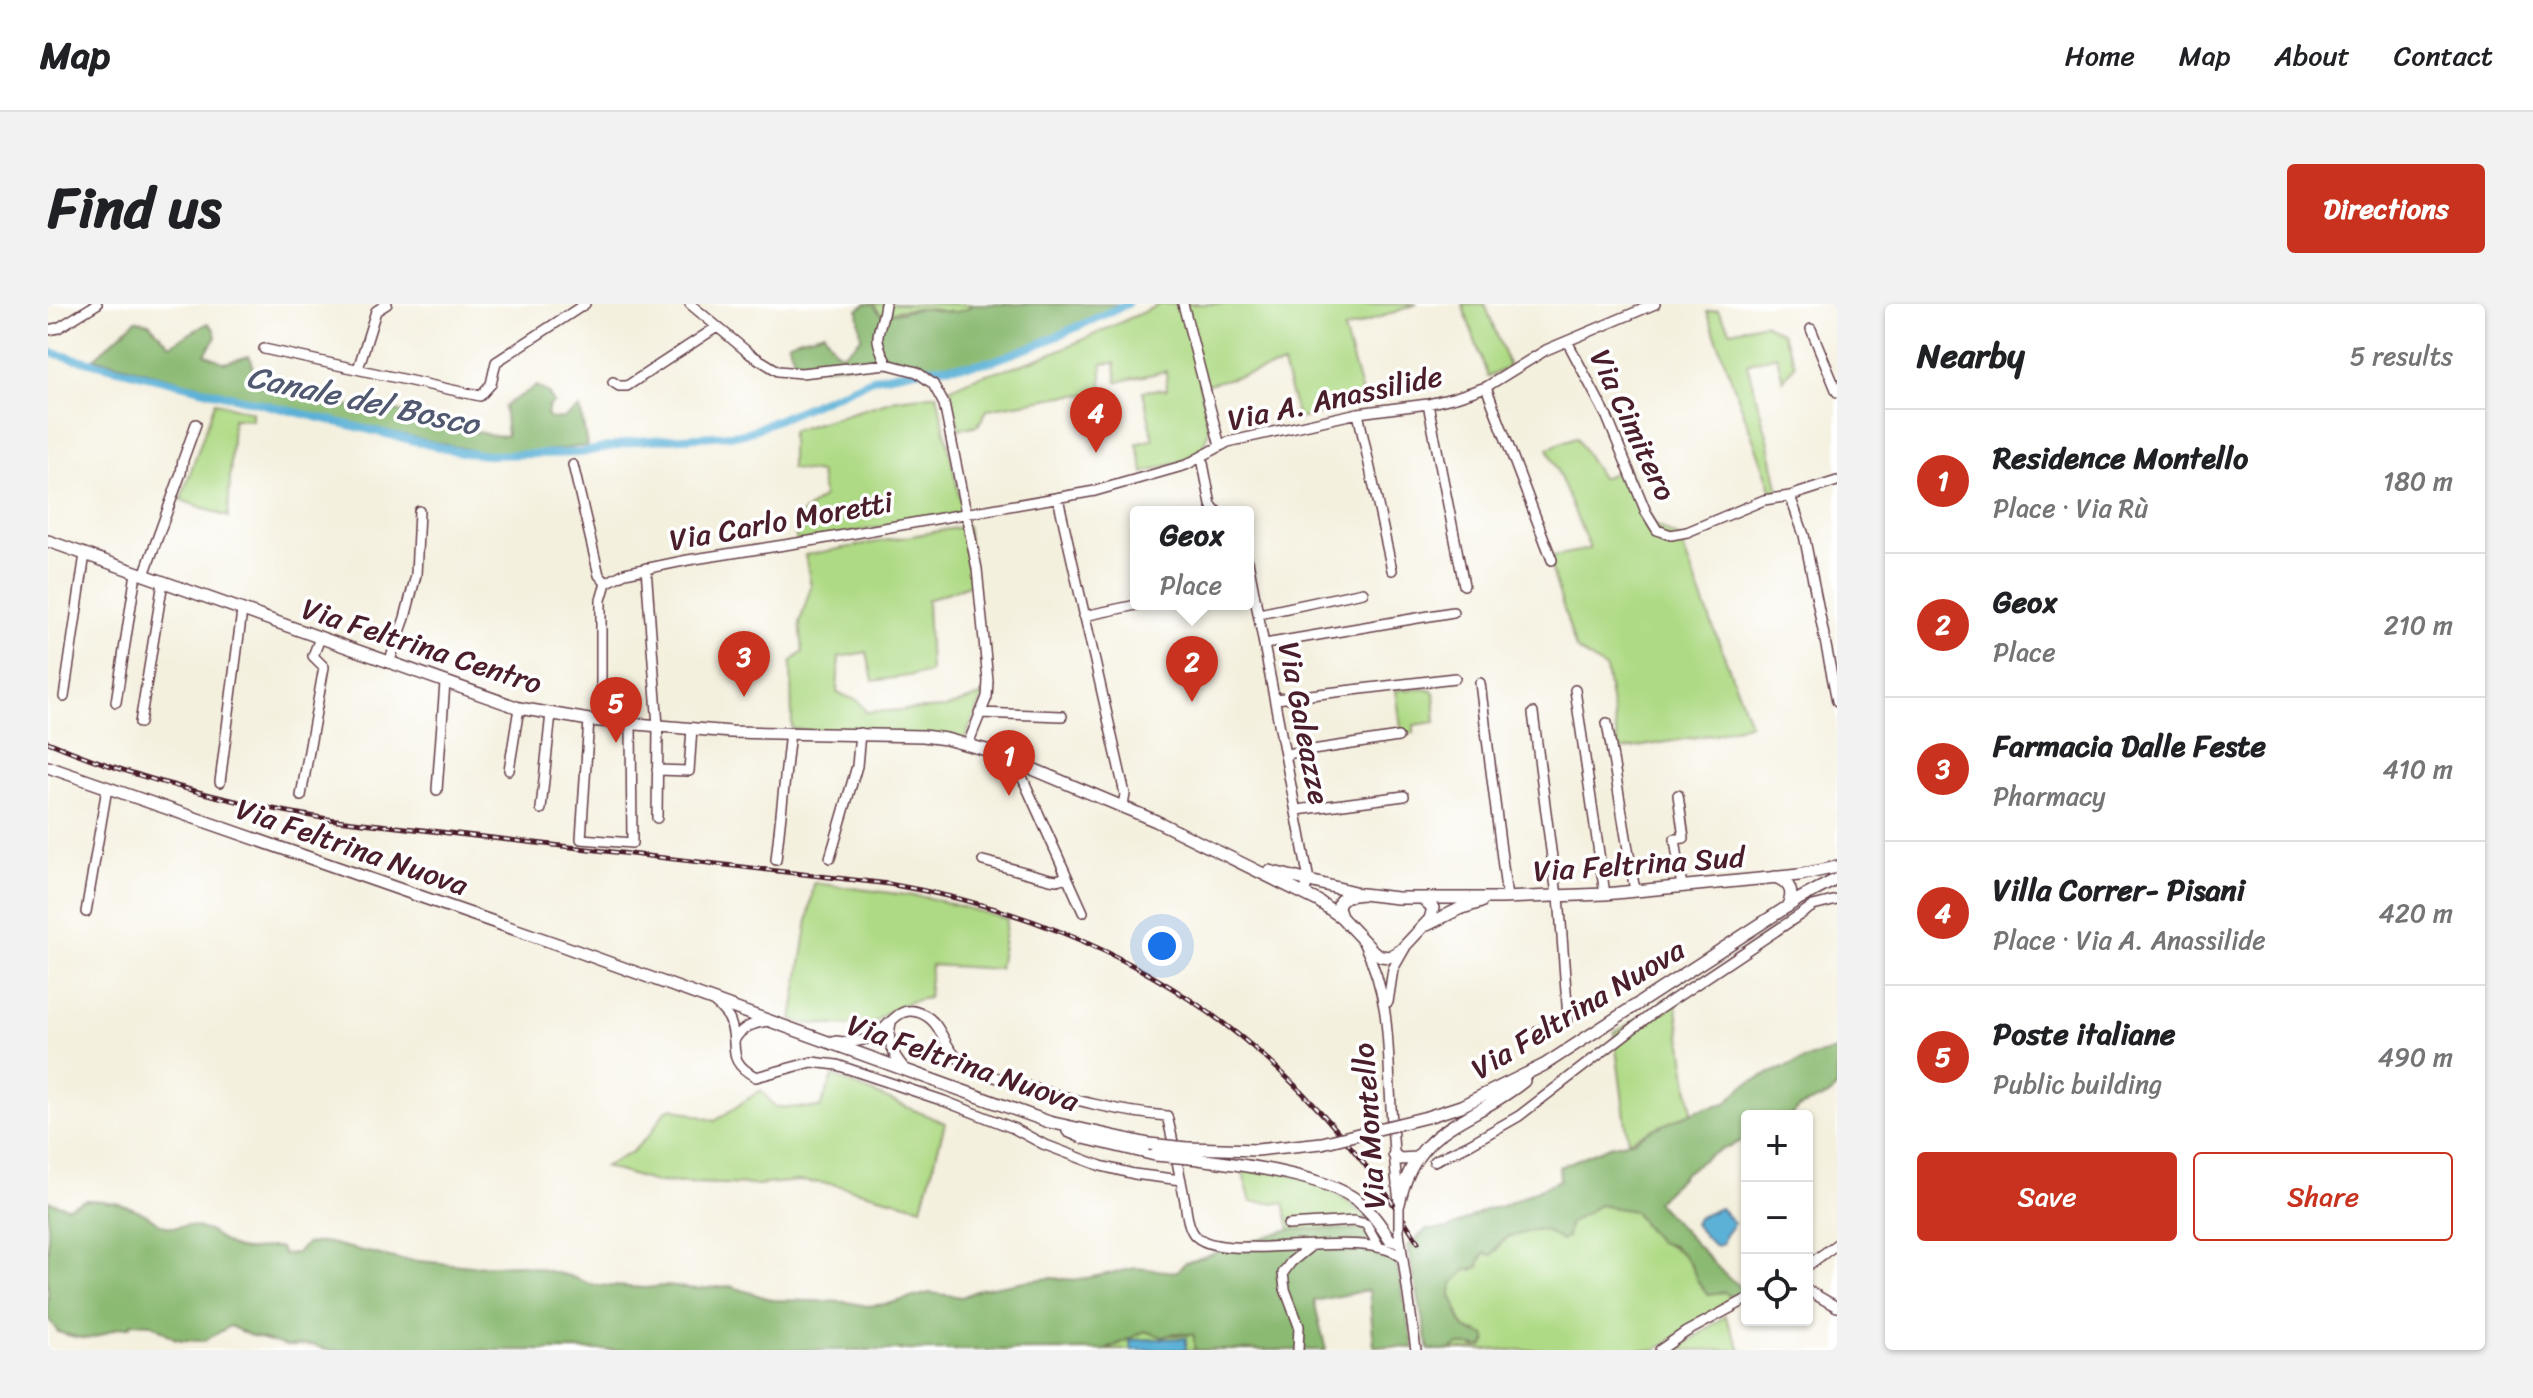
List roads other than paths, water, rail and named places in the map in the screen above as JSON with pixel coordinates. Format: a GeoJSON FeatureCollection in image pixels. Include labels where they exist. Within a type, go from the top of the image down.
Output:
{"type":"FeatureCollection","features":[{"type":"Feature","properties":{"kind":"main road","name":"Via Feltrina Centro"},"geometry":{"type":"LineString","coordinates":[[48,541],[519,708],[658,726],[923,736],[968,744],[1020,762],[1123,806],[1242,863],[1306,888]]}},
{"type":"Feature","properties":{"kind":"main road","name":"Via Feltrina Nuova"},"geometry":{"type":"LineString","coordinates":[[48,767],[711,999],[1049,1122],[1152,1149],[1188,1153],[1322,1143],[1461,1106],[1544,1065],[1837,876]]}},
{"type":"Feature","properties":{"kind":"main road","name":"Via Feltrina Sud"},"geometry":{"type":"LineString","coordinates":[[1362,894],[1422,898],[1558,896],[1807,874],[1837,876]]}},
{"type":"Feature","properties":{"kind":"main road","name":"Via Feltrina Sud"},"geometry":{"type":"LineString","coordinates":[[1774,877],[1785,881],[1790,887],[1791,898],[1787,907]]}},
{"type":"Feature","properties":{"kind":"main road"},"geometry":{"type":"LineString","coordinates":[[1306,888],[1362,894]]}},
{"type":"Feature","properties":{"kind":"main road"},"geometry":{"type":"LineString","coordinates":[[1306,888],[1341,917],[1374,952],[1385,957],[1392,956],[1406,945],[1432,916],[1430,903],[1422,898]]}},
{"type":"Feature","properties":{"kind":"main road"},"geometry":{"type":"LineString","coordinates":[[1341,917],[1338,908],[1340,901],[1346,896],[1362,894]]}},
{"type":"Feature","properties":{"kind":"main road","name":"Via Feltrina Sud"},"geometry":{"type":"LineString","coordinates":[[1422,928],[1467,906],[1504,898]]}},
{"type":"Feature","properties":{"kind":"main road"},"geometry":{"type":"LineString","coordinates":[[1399,1206],[1402,1190],[1420,1153],[1435,1136],[1515,1088],[1544,1065]]}},
{"type":"Feature","properties":{"kind":"main road"},"geometry":{"type":"LineString","coordinates":[[1188,1153],[1327,1186],[1356,1199],[1398,1248]]}},
{"type":"Feature","properties":{"kind":"main road"},"geometry":{"type":"LineString","coordinates":[[1394,1155],[1400,1159],[1420,1153]]}},
{"type":"Feature","properties":{"kind":"street"},"geometry":{"type":"LineString","coordinates":[[48,330],[58,328],[97,304]]}},
{"type":"Feature","properties":{"kind":"street"},"geometry":{"type":"LineString","coordinates":[[358,369],[376,311],[387,304]]}},
{"type":"Feature","properties":{"kind":"street"},"geometry":{"type":"LineString","coordinates":[[264,349],[480,396],[491,384],[496,362],[585,304]]}},
{"type":"Feature","properties":{"kind":"street"},"geometry":{"type":"LineString","coordinates":[[690,304],[760,361],[778,371],[801,373],[887,364],[917,372],[933,384],[944,404],[977,569],[988,681],[987,697],[968,744]]}},
{"type":"Feature","properties":{"kind":"street"},"geometry":{"type":"LineString","coordinates":[[885,304],[877,335],[887,364]]}},
{"type":"Feature","properties":{"kind":"street"},"geometry":{"type":"LineString","coordinates":[[1183,304],[1220,446]]}},
{"type":"Feature","properties":{"kind":"street","name":"Via A. Anassilide"},"geometry":{"type":"LineString","coordinates":[[966,513],[1095,491],[1202,458],[1220,446],[1275,431],[1456,397],[1486,387],[1546,350],[1655,304]]}},
{"type":"Feature","properties":{"kind":"street"},"geometry":{"type":"LineString","coordinates":[[613,382],[627,386],[717,327]]}},
{"type":"Feature","properties":{"kind":"street"},"geometry":{"type":"LineString","coordinates":[[1811,329],[1837,392]]}},
{"type":"Feature","properties":{"kind":"street","name":"Via Cimitero"},"geometry":{"type":"LineString","coordinates":[[1567,341],[1607,417],[1646,512],[1657,530],[1671,535],[1687,532],[1764,500],[1790,496],[1837,481]]}},
{"type":"Feature","properties":{"kind":"street"},"geometry":{"type":"LineString","coordinates":[[1486,387],[1552,560]]}},
{"type":"Feature","properties":{"kind":"street"},"geometry":{"type":"LineString","coordinates":[[1428,404],[1464,585]]}},
{"type":"Feature","properties":{"kind":"street"},"geometry":{"type":"LineString","coordinates":[[1358,413],[1392,570]]}},
{"type":"Feature","properties":{"kind":"street"},"geometry":{"type":"LineString","coordinates":[[116,702],[140,574],[181,473],[196,424]]}},
{"type":"Feature","properties":{"kind":"street"},"geometry":{"type":"LineString","coordinates":[[1202,458],[1213,506]]}},
{"type":"Feature","properties":{"kind":"street"},"geometry":{"type":"LineString","coordinates":[[573,465],[599,575],[606,583],[601,600],[595,720],[581,839],[632,843],[631,723]]}},
{"type":"Feature","properties":{"kind":"street"},"geometry":{"type":"LineString","coordinates":[[1790,496],[1804,535],[1837,701]]}},
{"type":"Feature","properties":{"kind":"street"},"geometry":{"type":"LineString","coordinates":[[1058,498],[1125,794],[1123,806]]}},
{"type":"Feature","properties":{"kind":"street"},"geometry":{"type":"LineString","coordinates":[[389,663],[416,575],[419,511]]}},
{"type":"Feature","properties":{"kind":"street","name":"Via Carlo Moretti"},"geometry":{"type":"LineString","coordinates":[[606,583],[625,573],[646,568],[966,513]]}},
{"type":"Feature","properties":{"kind":"street"},"geometry":{"type":"LineString","coordinates":[[64,697],[85,554]]}},
{"type":"Feature","properties":{"kind":"street"},"geometry":{"type":"LineString","coordinates":[[646,568],[658,726],[657,818]]}},
{"type":"Feature","properties":{"kind":"street"},"geometry":{"type":"LineString","coordinates":[[140,723],[163,582]]}},
{"type":"Feature","properties":{"kind":"street","name":"Via Galeazze"},"geometry":{"type":"LineString","coordinates":[[1254,590],[1297,810],[1306,888]]}},
{"type":"Feature","properties":{"kind":"street"},"geometry":{"type":"LineString","coordinates":[[1259,614],[1363,592]]}},
{"type":"Feature","properties":{"kind":"street"},"geometry":{"type":"LineString","coordinates":[[1084,616],[1130,606]]}},
{"type":"Feature","properties":{"kind":"street"},"geometry":{"type":"LineString","coordinates":[[220,782],[242,611]]}},
{"type":"Feature","properties":{"kind":"street"},"geometry":{"type":"LineString","coordinates":[[1265,644],[1453,612]]}},
{"type":"Feature","properties":{"kind":"street"},"geometry":{"type":"LineString","coordinates":[[301,796],[324,667],[313,656],[320,638]]}},
{"type":"Feature","properties":{"kind":"street"},"geometry":{"type":"LineString","coordinates":[[1276,699],[1455,678]]}},
{"type":"Feature","properties":{"kind":"street"},"geometry":{"type":"LineString","coordinates":[[437,790],[445,683]]}},
{"type":"Feature","properties":{"kind":"street","name":"Via Feltrina Sud"},"geometry":{"type":"LineString","coordinates":[[1480,683],[1504,898]]}},
{"type":"Feature","properties":{"kind":"street"},"geometry":{"type":"LineString","coordinates":[[1575,690],[1605,894]]}},
{"type":"Feature","properties":{"kind":"street"},"geometry":{"type":"LineString","coordinates":[[509,770],[519,708]]}},
{"type":"Feature","properties":{"kind":"street"},"geometry":{"type":"LineString","coordinates":[[541,809],[551,713]]}},
{"type":"Feature","properties":{"kind":"street"},"geometry":{"type":"LineString","coordinates":[[979,713],[1062,716]]}},
{"type":"Feature","properties":{"kind":"street"},"geometry":{"type":"LineString","coordinates":[[1533,713],[1558,896],[1568,1018],[1564,1023],[1538,1031]]}},
{"type":"Feature","properties":{"kind":"street"},"geometry":{"type":"LineString","coordinates":[[1607,723],[1635,891]]}},
{"type":"Feature","properties":{"kind":"street"},"geometry":{"type":"LineString","coordinates":[[657,770],[689,771],[692,728]]}},
{"type":"Feature","properties":{"kind":"street"},"geometry":{"type":"LineString","coordinates":[[776,860],[790,732]]}},
{"type":"Feature","properties":{"kind":"street"},"geometry":{"type":"LineString","coordinates":[[830,858],[857,766],[860,733]]}},
{"type":"Feature","properties":{"kind":"street"},"geometry":{"type":"LineString","coordinates":[[1286,754],[1398,737]]}},
{"type":"Feature","properties":{"kind":"street"},"geometry":{"type":"LineString","coordinates":[[1020,762],[1019,771],[1083,912]]}},
{"type":"Feature","properties":{"kind":"street"},"geometry":{"type":"LineString","coordinates":[[86,912],[107,788]]}},
{"type":"Feature","properties":{"kind":"street"},"geometry":{"type":"LineString","coordinates":[[1678,795],[1684,838],[1675,839],[1682,887]]}},
{"type":"Feature","properties":{"kind":"street"},"geometry":{"type":"LineString","coordinates":[[1297,810],[1404,796]]}},
{"type":"Feature","properties":{"kind":"street"},"geometry":{"type":"LineString","coordinates":[[983,861],[1050,879],[1066,877]]}},
{"type":"Feature","properties":{"kind":"street"},"geometry":{"type":"LineString","coordinates":[[1434,1161],[1519,1116],[1628,1031],[1692,986],[1813,906],[1837,900]]}},
{"type":"Feature","properties":{"kind":"street","name":"Via Montello"},"geometry":{"type":"LineString","coordinates":[[1361,938],[1380,981],[1387,1017],[1399,1206],[1398,1248],[1416,1350]]}},
{"type":"Feature","properties":{"kind":"street","name":"Via Montello"},"geometry":{"type":"LineString","coordinates":[[1387,1017],[1393,969],[1406,945]]}},
{"type":"Feature","properties":{"kind":"street"},"geometry":{"type":"LineString","coordinates":[[711,999],[730,1020],[736,1061],[756,1077],[812,1062],[837,1065],[944,1101],[1101,1166],[1181,1180]]}},
{"type":"Feature","properties":{"kind":"street"},"geometry":{"type":"LineString","coordinates":[[810,1035],[844,1042],[864,1040],[876,1036],[901,1012],[912,1010],[931,1017],[960,1060],[995,1077],[1110,1108],[1167,1116],[1190,1228],[1200,1240],[1209,1244],[1352,1244],[1398,1248]]}},
{"type":"Feature","properties":{"kind":"street"},"geometry":{"type":"LineString","coordinates":[[892,1020],[889,1035],[892,1051],[905,1069]]}},
{"type":"Feature","properties":{"kind":"street"},"geometry":{"type":"LineString","coordinates":[[733,1044],[744,1029],[771,1021]]}},
{"type":"Feature","properties":{"kind":"street"},"geometry":{"type":"LineString","coordinates":[[1288,1225],[1354,1221],[1366,1224],[1379,1247]]}},
{"type":"Feature","properties":{"kind":"street"},"geometry":{"type":"LineString","coordinates":[[1813,1262],[1837,1244]]}},
{"type":"Feature","properties":{"kind":"street"},"geometry":{"type":"LineString","coordinates":[[1298,1350],[1299,1326],[1285,1289],[1283,1273],[1311,1246]]}},
{"type":"Feature","properties":{"kind":"street"},"geometry":{"type":"LineString","coordinates":[[1813,1293],[1837,1307]]}},
{"type":"Feature","properties":{"kind":"street"},"geometry":{"type":"LineString","coordinates":[[1668,1348],[1741,1303]]}},
{"type":"Feature","properties":{"kind":"water"},"geometry":{"type":"Polygon","coordinates":[[[1720,1208],[1734,1223],[1722,1244],[1717,1246],[1694,1224],[1697,1218],[1720,1208]]]}},
{"type":"Feature","properties":{"kind":"water"},"geometry":{"type":"Polygon","coordinates":[[[1186,1338],[1186,1350],[1131,1350],[1130,1340],[1186,1338]]]}},
{"type":"Feature","properties":{"kind":"waterway","name":"Canale del Bosco"},"geometry":{"type":"LineString","coordinates":[[48,352],[461,452],[487,455],[580,453],[636,441],[744,434],[875,378],[927,368],[993,361],[1044,342],[1127,304]]}},
{"type":"Feature","properties":{"kind":"railway"},"geometry":{"type":"LineString","coordinates":[[48,742],[151,779],[292,813],[889,884],[973,903],[1052,928],[1126,962],[1194,1002],[1257,1051],[1316,1106],[1369,1170],[1418,1242]]}},
{"type":"Feature","properties":{"kind":"place","name":"Villa Correr- Pisani"},"geometry":{"type":"Point","coordinates":[1096,453]}},
{"type":"Feature","properties":{"kind":"place","name":"Farmacia Dalle Feste"},"geometry":{"type":"Point","coordinates":[744,697]}},
{"type":"Feature","properties":{"kind":"place","name":"Geox"},"geometry":{"type":"Point","coordinates":[1192,702]}},
{"type":"Feature","properties":{"kind":"place","name":"Poste italiane"},"geometry":{"type":"Point","coordinates":[616,743]}},
{"type":"Feature","properties":{"kind":"place","name":"Residence Montello"},"geometry":{"type":"Point","coordinates":[1009,796]}}]}
